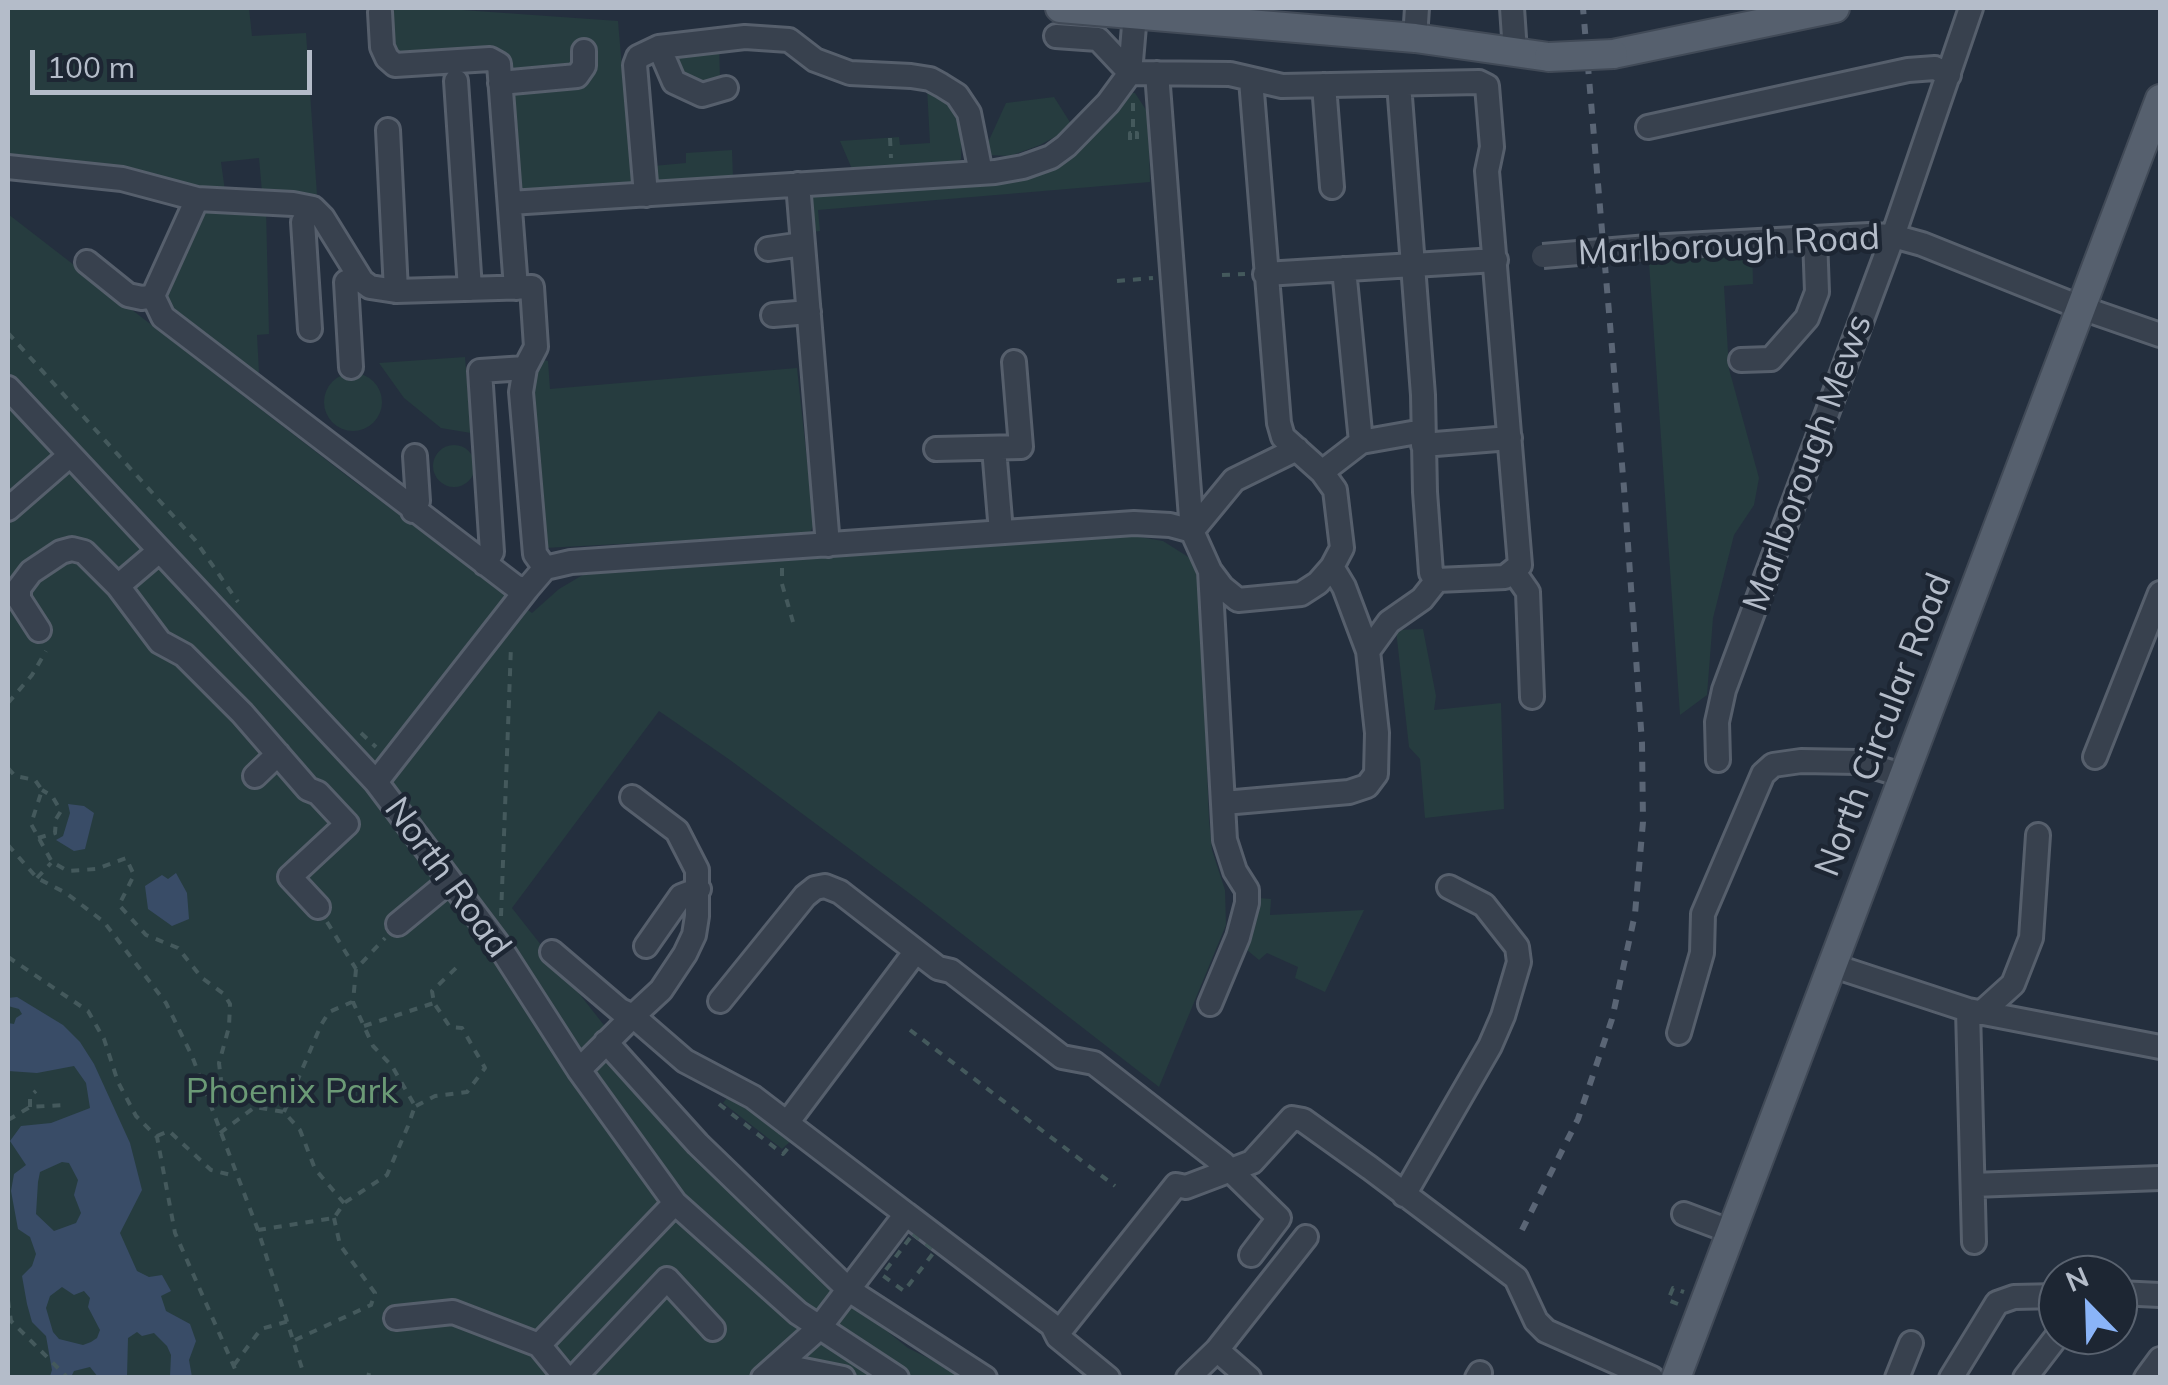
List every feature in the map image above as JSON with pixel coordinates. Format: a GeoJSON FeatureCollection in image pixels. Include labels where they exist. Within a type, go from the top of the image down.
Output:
{"type":"FeatureCollection","features":[{"type":"Feature","properties":{"kind":"main road"},"geometry":{"type":"LineString","coordinates":[[1060,8],[1416,38],[1549,56],[1613,54],[1760,14],[1834,8]]}},
{"type":"Feature","properties":{"kind":"main road","name":"North Circular Road"},"geometry":{"type":"LineString","coordinates":[[1676,1378],[2160,99]]}},
{"type":"Feature","properties":{"kind":"street"},"geometry":{"type":"LineString","coordinates":[[1416,38],[1417,8]]}},
{"type":"Feature","properties":{"kind":"street"},"geometry":{"type":"LineString","coordinates":[[1512,8],[1515,52]]}},
{"type":"Feature","properties":{"kind":"street","name":"Marlborough Mews"},"geometry":{"type":"LineString","coordinates":[[1718,760],[1717,722],[1724,690],[1894,236],[1971,8]]}},
{"type":"Feature","properties":{"kind":"street"},"geometry":{"type":"LineString","coordinates":[[380,12],[382,47],[386,58],[395,64],[490,59],[499,64],[510,203],[534,287],[536,347],[525,368],[521,392],[534,554],[545,568]]}},
{"type":"Feature","properties":{"kind":"street"},"geometry":{"type":"LineString","coordinates":[[510,203],[1022,167],[1050,157],[1084,132],[1130,73],[1134,14]]}},
{"type":"Feature","properties":{"kind":"street"},"geometry":{"type":"LineString","coordinates":[[1056,36],[1098,40],[1130,73],[1230,74],[1282,86],[1479,82],[1487,86],[1492,147],[1486,171],[1520,565],[1505,577],[1438,580],[1422,599],[1389,622],[1368,651]]}},
{"type":"Feature","properties":{"kind":"street"},"geometry":{"type":"LineString","coordinates":[[646,195],[634,65],[638,57],[659,47],[772,37],[789,40],[815,60],[850,74],[930,79],[957,95],[969,113],[980,172]]}},
{"type":"Feature","properties":{"kind":"street"},"geometry":{"type":"LineString","coordinates":[[659,47],[674,82],[702,95],[726,88]]}},
{"type":"Feature","properties":{"kind":"street"},"geometry":{"type":"LineString","coordinates":[[500,83],[577,76],[584,66],[584,51]]}},
{"type":"Feature","properties":{"kind":"street"},"geometry":{"type":"LineString","coordinates":[[1648,127],[1908,70],[1935,68],[1949,75]]}},
{"type":"Feature","properties":{"kind":"street"},"geometry":{"type":"LineString","coordinates":[[1156,73],[1192,531],[1210,571],[1222,588],[1238,600],[1301,594],[1332,567],[1342,548],[1335,490],[1322,472],[1283,437],[1279,423],[1251,80]]}},
{"type":"Feature","properties":{"kind":"street"},"geometry":{"type":"LineString","coordinates":[[456,81],[470,289]]}},
{"type":"Feature","properties":{"kind":"street"},"geometry":{"type":"LineString","coordinates":[[1399,84],[1414,265],[1431,572],[1438,580]]}},
{"type":"Feature","properties":{"kind":"street"},"geometry":{"type":"LineString","coordinates":[[1324,85],[1332,188]]}},
{"type":"Feature","properties":{"kind":"street"},"geometry":{"type":"LineString","coordinates":[[388,130],[396,291]]}},
{"type":"Feature","properties":{"kind":"street"},"geometry":{"type":"LineString","coordinates":[[8,166],[122,179],[197,200],[313,208],[323,218],[354,281],[351,368]]}},
{"type":"Feature","properties":{"kind":"street"},"geometry":{"type":"LineString","coordinates":[[798,184],[828,545]]}},
{"type":"Feature","properties":{"kind":"street"},"geometry":{"type":"LineString","coordinates":[[153,296],[197,200]]}},
{"type":"Feature","properties":{"kind":"street"},"geometry":{"type":"LineString","coordinates":[[303,222],[310,328]]}},
{"type":"Feature","properties":{"kind":"street","name":"Marlborough Road"},"geometry":{"type":"LineString","coordinates":[[1542,256],[1894,236],[2160,335]]}},
{"type":"Feature","properties":{"kind":"street"},"geometry":{"type":"LineString","coordinates":[[1741,360],[1771,359],[1808,318],[1817,292],[1815,238]]}},
{"type":"Feature","properties":{"kind":"street"},"geometry":{"type":"LineString","coordinates":[[768,249],[803,244]]}},
{"type":"Feature","properties":{"kind":"street"},"geometry":{"type":"LineString","coordinates":[[1265,274],[1496,260]]}},
{"type":"Feature","properties":{"kind":"street"},"geometry":{"type":"LineString","coordinates":[[87,262],[128,295],[153,296]]}},
{"type":"Feature","properties":{"kind":"street"},"geometry":{"type":"LineString","coordinates":[[1344,269],[1361,442]]}},
{"type":"Feature","properties":{"kind":"street"},"geometry":{"type":"LineString","coordinates":[[307,285],[354,281],[370,288],[396,291],[534,287]]}},
{"type":"Feature","properties":{"kind":"street"},"geometry":{"type":"LineString","coordinates":[[153,296],[163,317],[412,511],[516,587],[527,588]]}},
{"type":"Feature","properties":{"kind":"street"},"geometry":{"type":"LineString","coordinates":[[774,315],[808,312]]}},
{"type":"Feature","properties":{"kind":"street"},"geometry":{"type":"LineString","coordinates":[[936,449],[1020,447],[1014,362]]}},
{"type":"Feature","properties":{"kind":"street"},"geometry":{"type":"LineString","coordinates":[[485,564],[492,552],[480,371],[525,368]]}},
{"type":"Feature","properties":{"kind":"street","name":"North Road"},"geometry":{"type":"LineString","coordinates":[[8,388],[376,782],[500,947],[579,1070],[675,1203],[777,1295],[819,1328],[888,1372]]}},
{"type":"Feature","properties":{"kind":"street"},"geometry":{"type":"LineString","coordinates":[[1322,472],[1361,442],[1510,438]]}},
{"type":"Feature","properties":{"kind":"street"},"geometry":{"type":"LineString","coordinates":[[994,448],[1001,532]]}},
{"type":"Feature","properties":{"kind":"street"},"geometry":{"type":"LineString","coordinates":[[1192,531],[1234,480],[1296,450]]}},
{"type":"Feature","properties":{"kind":"street"},"geometry":{"type":"LineString","coordinates":[[8,509],[68,456]]}},
{"type":"Feature","properties":{"kind":"street"},"geometry":{"type":"LineString","coordinates":[[412,511],[418,501],[415,456]]}},
{"type":"Feature","properties":{"kind":"street"},"geometry":{"type":"LineString","coordinates":[[376,782],[545,568],[571,562],[1134,523],[1192,531]]}},
{"type":"Feature","properties":{"kind":"street"},"geometry":{"type":"LineString","coordinates":[[39,630],[19,599],[19,588],[31,572],[61,552],[84,552],[118,586],[160,642],[184,655],[308,789],[318,792],[346,824],[290,877],[318,907]]}},
{"type":"Feature","properties":{"kind":"street"},"geometry":{"type":"LineString","coordinates":[[118,586],[158,552]]}},
{"type":"Feature","properties":{"kind":"street"},"geometry":{"type":"LineString","coordinates":[[1224,803],[1349,792],[1367,786],[1376,774],[1378,758],[1368,651],[1344,587],[1332,567]]}},
{"type":"Feature","properties":{"kind":"street"},"geometry":{"type":"LineString","coordinates":[[1210,571],[1225,840],[1235,872],[1246,890],[1247,903],[1238,937],[1210,1004]]}},
{"type":"Feature","properties":{"kind":"street"},"geometry":{"type":"LineString","coordinates":[[1514,572],[1528,592],[1532,696]]}},
{"type":"Feature","properties":{"kind":"street"},"geometry":{"type":"LineString","coordinates":[[2095,757],[2160,593]]}},
{"type":"Feature","properties":{"kind":"street"},"geometry":{"type":"LineString","coordinates":[[255,776],[278,754]]}},
{"type":"Feature","properties":{"kind":"street"},"geometry":{"type":"LineString","coordinates":[[1680,1033],[1702,952],[1703,914],[1762,774],[1773,765],[1858,762],[1905,776]]}},
{"type":"Feature","properties":{"kind":"street"},"geometry":{"type":"LineString","coordinates":[[579,1070],[661,990],[694,935],[700,889],[686,842],[632,797]]}},
{"type":"Feature","properties":{"kind":"street"},"geometry":{"type":"LineString","coordinates":[[1975,1011],[2013,984],[2031,938],[2038,834]]}},
{"type":"Feature","properties":{"kind":"street"},"geometry":{"type":"LineString","coordinates":[[398,924],[450,881]]}},
{"type":"Feature","properties":{"kind":"street"},"geometry":{"type":"LineString","coordinates":[[720,1001],[804,896],[824,886],[840,892],[1062,1057],[1094,1063],[1230,1172],[1279,1218],[1251,1255]]}},
{"type":"Feature","properties":{"kind":"street"},"geometry":{"type":"LineString","coordinates":[[1404,1195],[1490,1046],[1519,962],[1516,947],[1484,905],[1449,887]]}},
{"type":"Feature","properties":{"kind":"street"},"geometry":{"type":"LineString","coordinates":[[646,946],[681,896],[700,889]]}},
{"type":"Feature","properties":{"kind":"street"},"geometry":{"type":"LineString","coordinates":[[794,1128],[916,951]]}},
{"type":"Feature","properties":{"kind":"street"},"geometry":{"type":"LineString","coordinates":[[552,952],[685,1062],[753,1097],[1052,1325],[1055,1332],[1108,1378]]}},
{"type":"Feature","properties":{"kind":"street"},"geometry":{"type":"LineString","coordinates":[[1834,966],[1975,1011],[2160,1048]]}},
{"type":"Feature","properties":{"kind":"street"},"geometry":{"type":"LineString","coordinates":[[1974,1242],[1975,1011]]}},
{"type":"Feature","properties":{"kind":"street"},"geometry":{"type":"LineString","coordinates":[[606,1042],[698,1144],[850,1290],[985,1378]]}},
{"type":"Feature","properties":{"kind":"street"},"geometry":{"type":"LineString","coordinates":[[1055,1332],[1176,1185],[1186,1187],[1252,1162],[1292,1118],[1303,1120],[1516,1278],[1536,1321],[1546,1331],[1652,1378]]}},
{"type":"Feature","properties":{"kind":"street"},"geometry":{"type":"LineString","coordinates":[[1973,1185],[2160,1178]]}},
{"type":"Feature","properties":{"kind":"street"},"geometry":{"type":"LineString","coordinates":[[540,1345],[675,1203]]}},
{"type":"Feature","properties":{"kind":"street"},"geometry":{"type":"LineString","coordinates":[[771,1371],[819,1328],[906,1214]]}},
{"type":"Feature","properties":{"kind":"street"},"geometry":{"type":"LineString","coordinates":[[1684,1214],[1732,1232]]}},
{"type":"Feature","properties":{"kind":"street"},"geometry":{"type":"LineString","coordinates":[[1188,1378],[1218,1350],[1306,1237]]}},
{"type":"Feature","properties":{"kind":"street"},"geometry":{"type":"LineString","coordinates":[[396,1318],[453,1312],[540,1345],[570,1378],[667,1279],[712,1329]]}},
{"type":"Feature","properties":{"kind":"street"},"geometry":{"type":"LineString","coordinates":[[1951,1378],[1997,1304],[2014,1297],[2038,1296]]}},
{"type":"Feature","properties":{"kind":"street"},"geometry":{"type":"LineString","coordinates":[[1897,1378],[1911,1343]]}},
{"type":"Feature","properties":{"kind":"street"},"geometry":{"type":"LineString","coordinates":[[1218,1350],[1249,1378]]}},
{"type":"Feature","properties":{"kind":"street"},"geometry":{"type":"LineString","coordinates":[[2025,1378],[2043,1355]]}},
{"type":"Feature","properties":{"kind":"street"},"geometry":{"type":"LineString","coordinates":[[2146,1378],[2160,1359]]}},
{"type":"Feature","properties":{"kind":"street"},"geometry":{"type":"LineString","coordinates":[[771,1371],[843,1378]]}},
{"type":"Feature","properties":{"kind":"path"},"geometry":{"type":"LineString","coordinates":[[1130,73],[1133,133]]}},
{"type":"Feature","properties":{"kind":"path"},"geometry":{"type":"LineString","coordinates":[[8,333],[196,540],[248,613]]}},
{"type":"Feature","properties":{"kind":"path"},"geometry":{"type":"LineString","coordinates":[[781,549],[782,584],[793,622]]}},
{"type":"Feature","properties":{"kind":"path"},"geometry":{"type":"LineString","coordinates":[[8,703],[32,675],[49,645],[39,630]]}},
{"type":"Feature","properties":{"kind":"path"},"geometry":{"type":"LineString","coordinates":[[500,947],[511,644]]}},
{"type":"Feature","properties":{"kind":"path"},"geometry":{"type":"LineString","coordinates":[[356,728],[379,750]]}},
{"type":"Feature","properties":{"kind":"path"},"geometry":{"type":"LineString","coordinates":[[8,768],[15,776],[35,780],[61,811],[55,833],[38,838]]}},
{"type":"Feature","properties":{"kind":"path"},"geometry":{"type":"LineString","coordinates":[[42,790],[31,824],[52,862],[68,871],[96,869],[126,858],[134,874],[119,905],[146,935],[178,948],[230,1004],[220,1063],[222,1080],[206,1095]]}},
{"type":"Feature","properties":{"kind":"path"},"geometry":{"type":"LineString","coordinates":[[8,844],[36,878],[66,893],[104,922],[166,1003],[192,1056],[258,1230],[306,1376]]}},
{"type":"Feature","properties":{"kind":"path"},"geometry":{"type":"LineString","coordinates":[[36,878],[52,862]]}},
{"type":"Feature","properties":{"kind":"path"},"geometry":{"type":"LineString","coordinates":[[318,907],[356,970],[353,1002],[372,1046],[392,1066],[415,1106]]}},
{"type":"Feature","properties":{"kind":"path"},"geometry":{"type":"LineString","coordinates":[[356,970],[398,924]]}},
{"type":"Feature","properties":{"kind":"path"},"geometry":{"type":"LineString","coordinates":[[8,957],[88,1011],[104,1038],[118,1082],[136,1116],[157,1137],[175,1233],[239,1378]]}},
{"type":"Feature","properties":{"kind":"path"},"geometry":{"type":"LineString","coordinates":[[295,1340],[371,1305],[375,1293],[340,1246],[334,1218],[344,1203],[387,1174],[415,1106],[435,1096],[468,1092],[484,1068],[462,1028],[450,1027],[434,1003],[432,990],[456,968]]}},
{"type":"Feature","properties":{"kind":"path"},"geometry":{"type":"LineString","coordinates":[[284,1112],[329,1012],[353,1002]]}},
{"type":"Feature","properties":{"kind":"path"},"geometry":{"type":"LineString","coordinates":[[364,1026],[434,1003]]}},
{"type":"Feature","properties":{"kind":"path"},"geometry":{"type":"LineString","coordinates":[[910,1030],[1115,1186]]}},
{"type":"Feature","properties":{"kind":"path"},"geometry":{"type":"LineString","coordinates":[[729,1087],[718,1105],[784,1154],[794,1128]]}},
{"type":"Feature","properties":{"kind":"path"},"geometry":{"type":"LineString","coordinates":[[30,1107],[30,1096],[36,1091]]}},
{"type":"Feature","properties":{"kind":"path"},"geometry":{"type":"LineString","coordinates":[[8,1120],[30,1107],[63,1105]]}},
{"type":"Feature","properties":{"kind":"path"},"geometry":{"type":"LineString","coordinates":[[220,1134],[255,1107],[284,1112],[300,1130],[315,1169],[344,1203]]}},
{"type":"Feature","properties":{"kind":"path"},"geometry":{"type":"LineString","coordinates":[[157,1137],[169,1131],[211,1170],[235,1176]]}},
{"type":"Feature","properties":{"kind":"path"},"geometry":{"type":"LineString","coordinates":[[258,1230],[334,1218]]}},
{"type":"Feature","properties":{"kind":"path"},"geometry":{"type":"LineString","coordinates":[[924,1264],[904,1291],[882,1275],[913,1234],[935,1251]]}},
{"type":"Feature","properties":{"kind":"path"},"geometry":{"type":"LineString","coordinates":[[1674,1302],[1668,1300],[1673,1288],[1678,1290]]}},
{"type":"Feature","properties":{"kind":"path"},"geometry":{"type":"LineString","coordinates":[[8,1300],[8,1328]]}},
{"type":"Feature","properties":{"kind":"path"},"geometry":{"type":"LineString","coordinates":[[11,1320],[68,1378]]}},
{"type":"Feature","properties":{"kind":"path"},"geometry":{"type":"LineString","coordinates":[[234,1365],[261,1329],[289,1321]]}},
{"type":"Feature","properties":{"kind":"green space"},"geometry":{"type":"Polygon","coordinates":[[[8,8],[249,8],[252,36],[306,33],[317,195],[262,192],[259,158],[221,162],[225,191],[8,158],[8,8]]]}},
{"type":"Feature","properties":{"kind":"green space"},"geometry":{"type":"Polygon","coordinates":[[[385,8],[618,21],[633,196],[510,203],[499,64],[395,65],[385,8]]]}},
{"type":"Feature","properties":{"kind":"green space"},"geometry":{"type":"Polygon","coordinates":[[[719,44],[720,78],[710,85],[690,82],[675,71],[665,52],[719,44]]]}},
{"type":"Feature","properties":{"kind":"green space"},"geometry":{"type":"Polygon","coordinates":[[[927,88],[940,95],[962,121],[961,159],[955,165],[852,169],[840,141],[899,137],[900,145],[930,143],[927,88]]]}},
{"type":"Feature","properties":{"kind":"green space"},"geometry":{"type":"Polygon","coordinates":[[[1122,92],[1135,93],[1148,113],[1150,182],[818,210],[820,231],[806,233],[803,190],[1026,170],[1122,92]]]}},
{"type":"Feature","properties":{"kind":"green space"},"geometry":{"type":"Polygon","coordinates":[[[1054,97],[1073,127],[1010,156],[987,155],[985,149],[1006,103],[1054,97]]]}},
{"type":"Feature","properties":{"kind":"green space"},"geometry":{"type":"Polygon","coordinates":[[[732,150],[733,178],[662,184],[653,180],[653,166],[686,163],[686,153],[732,150]]]}},
{"type":"Feature","properties":{"kind":"green space"},"geometry":{"type":"Polygon","coordinates":[[[200,208],[266,209],[269,334],[257,335],[259,372],[253,375],[160,303],[200,208]]]}},
{"type":"Feature","properties":{"kind":"green space","name":"Phoenix Park"},"geometry":{"type":"Polygon","coordinates":[[[8,214],[351,479],[532,613],[559,589],[586,573],[607,569],[1134,536],[1163,541],[1193,560],[1200,589],[1209,820],[1212,850],[1225,890],[1226,925],[1159,1087],[917,899],[659,711],[512,908],[607,1029],[593,1042],[698,1161],[823,1280],[908,1348],[966,1377],[8,1377],[8,214]]]}},
{"type":"Feature","properties":{"kind":"green space"},"geometry":{"type":"Polygon","coordinates":[[[1752,242],[1753,284],[1724,286],[1729,369],[1759,478],[1754,505],[1734,535],[1713,618],[1707,695],[1680,715],[1648,248],[1752,242]]]}},
{"type":"Feature","properties":{"kind":"green space"},"geometry":{"type":"Polygon","coordinates":[[[465,357],[471,433],[441,428],[404,398],[379,363],[465,357]]]}},
{"type":"Feature","properties":{"kind":"green space"},"geometry":{"type":"Polygon","coordinates":[[[539,359],[548,361],[550,389],[797,368],[814,525],[809,534],[544,548],[527,381],[539,359]]]}},
{"type":"Feature","properties":{"kind":"green space"},"geometry":{"type":"Polygon","coordinates":[[[353,373],[374,381],[382,402],[374,423],[353,431],[332,423],[324,402],[332,381],[353,373]]]}},
{"type":"Feature","properties":{"kind":"green space"},"geometry":{"type":"Polygon","coordinates":[[[454,445],[469,451],[475,466],[469,481],[454,487],[439,481],[433,466],[439,451],[454,445]]]}},
{"type":"Feature","properties":{"kind":"green space"},"geometry":{"type":"Polygon","coordinates":[[[1423,629],[1436,696],[1434,710],[1501,703],[1504,809],[1425,818],[1420,759],[1409,747],[1396,630],[1423,629]]]}},
{"type":"Feature","properties":{"kind":"green space"},"geometry":{"type":"Polygon","coordinates":[[[1259,898],[1271,899],[1270,915],[1364,910],[1325,992],[1295,978],[1298,967],[1267,953],[1259,960],[1247,950],[1245,934],[1259,898]]]}},
{"type":"Feature","properties":{"kind":"green space"},"geometry":{"type":"Polygon","coordinates":[[[731,1093],[792,1140],[782,1149],[723,1103],[731,1093]]]}},
{"type":"Feature","properties":{"kind":"water"},"geometry":{"type":"Polygon","coordinates":[[[68,804],[84,806],[94,813],[85,849],[74,851],[56,840],[63,836],[70,813],[68,804]]]}},
{"type":"Feature","properties":{"kind":"water"},"geometry":{"type":"Polygon","coordinates":[[[176,873],[187,893],[189,919],[172,926],[148,909],[145,886],[162,875],[168,879],[176,873]]]}},
{"type":"Feature","properties":{"kind":"water"},"geometry":{"type":"Polygon","coordinates":[[[17,997],[63,1025],[94,1064],[130,1143],[142,1190],[120,1233],[137,1271],[149,1277],[162,1275],[171,1291],[161,1296],[166,1311],[190,1324],[196,1341],[189,1360],[192,1377],[170,1377],[171,1355],[167,1346],[154,1333],[142,1336],[137,1332],[128,1338],[127,1377],[98,1377],[90,1367],[74,1371],[71,1377],[16,1377],[50,1376],[52,1370],[46,1336],[32,1322],[27,1304],[22,1276],[32,1266],[36,1254],[30,1237],[18,1229],[11,1191],[14,1174],[26,1165],[10,1141],[21,1126],[51,1123],[90,1108],[86,1083],[74,1066],[37,1073],[8,1071],[8,1023],[14,1024],[22,1014],[8,1006],[8,998],[17,997]],[[62,1162],[40,1172],[38,1182],[36,1214],[54,1231],[76,1223],[81,1213],[74,1195],[78,1180],[69,1163],[62,1162]],[[62,1287],[50,1296],[46,1308],[53,1332],[59,1339],[83,1345],[91,1342],[100,1330],[88,1307],[90,1298],[84,1291],[74,1295],[62,1287]]]}},
{"type":"Feature","properties":{"kind":"railway"},"geometry":{"type":"LineString","coordinates":[[1522,1230],[1578,1119],[1612,1019],[1635,914],[1643,822],[1642,743],[1624,488],[1583,8]]}}]}
